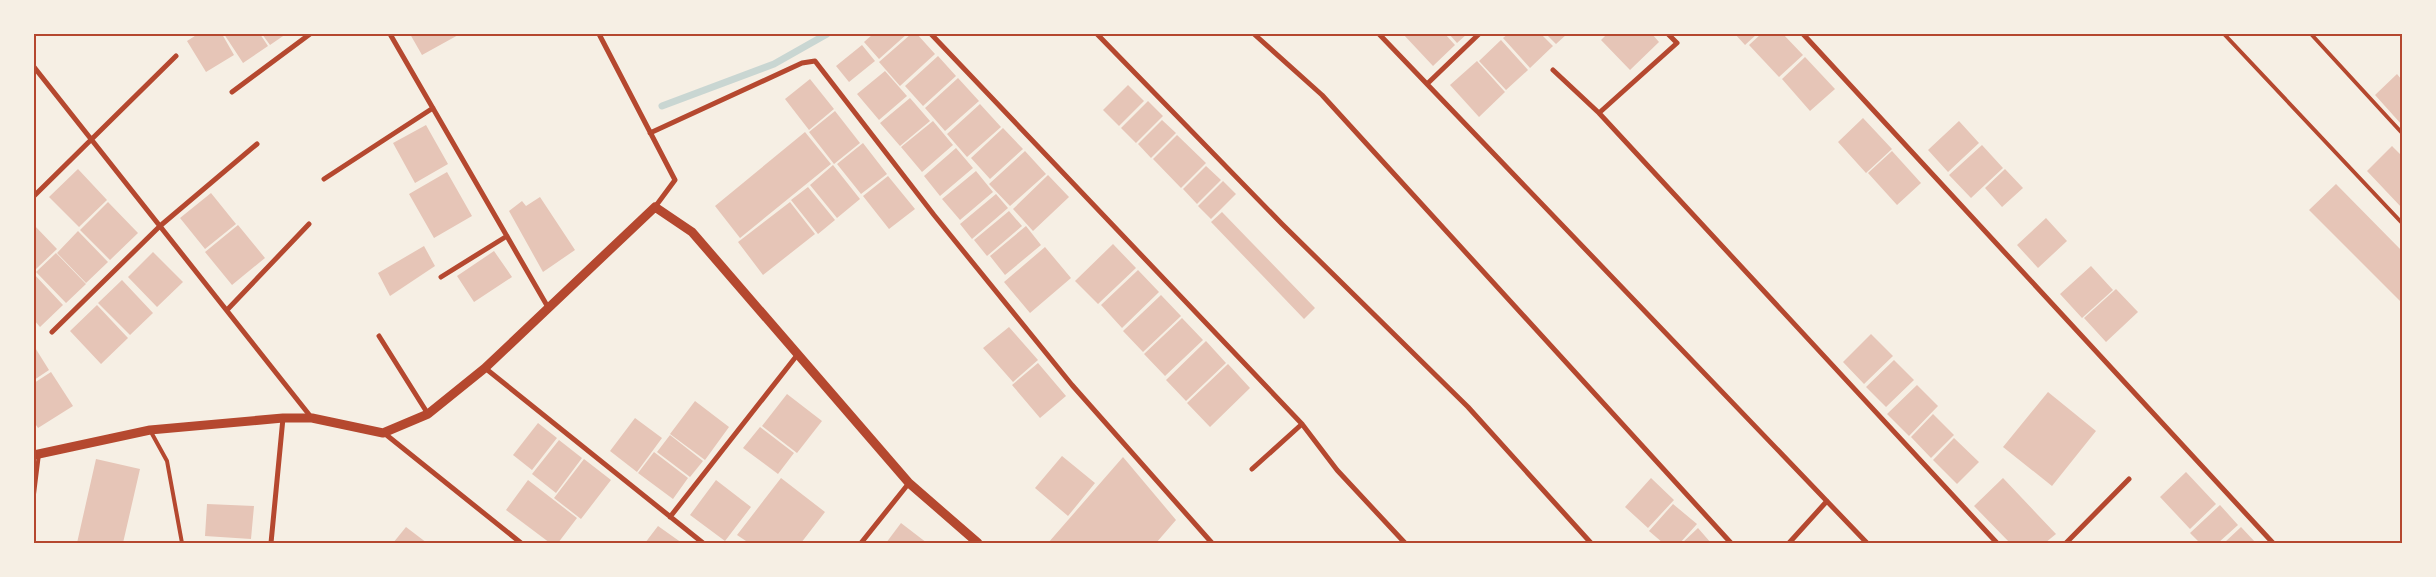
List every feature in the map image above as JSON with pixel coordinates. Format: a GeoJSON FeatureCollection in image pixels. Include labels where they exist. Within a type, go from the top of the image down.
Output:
{"type":"FeatureCollection","features":[{"type":"Feature","properties":{"kind":"street"},"geometry":{"type":"LineString","coordinates":[[232,92],[310,34]]}},
{"type":"Feature","properties":{"kind":"street"},"geometry":{"type":"LineString","coordinates":[[390,34],[549,309]]}},
{"type":"Feature","properties":{"kind":"street"},"geometry":{"type":"LineString","coordinates":[[384,433],[428,414],[485,368],[655,207],[675,180],[598,34]]}},
{"type":"Feature","properties":{"kind":"street"},"geometry":{"type":"LineString","coordinates":[[930,34],[1302,424],[1337,470],[1405,543]]}},
{"type":"Feature","properties":{"kind":"street"},"geometry":{"type":"LineString","coordinates":[[1097,34],[1282,224],[1468,407],[1591,543]]}},
{"type":"Feature","properties":{"kind":"street"},"geometry":{"type":"LineString","coordinates":[[1254,34],[1322,95],[1730,543]]}},
{"type":"Feature","properties":{"kind":"street"},"geometry":{"type":"LineString","coordinates":[[1379,34],[1868,543]]}},
{"type":"Feature","properties":{"kind":"street"},"geometry":{"type":"LineString","coordinates":[[1427,84],[1479,34]]}},
{"type":"Feature","properties":{"kind":"street"},"geometry":{"type":"LineString","coordinates":[[1598,113],[1677,43],[1668,34]]}},
{"type":"Feature","properties":{"kind":"street"},"geometry":{"type":"LineString","coordinates":[[1803,34],[2273,543]]}},
{"type":"Feature","properties":{"kind":"street"},"geometry":{"type":"LineString","coordinates":[[34,196],[90,138],[176,56]]}},
{"type":"Feature","properties":{"kind":"street"},"geometry":{"type":"LineString","coordinates":[[650,132],[802,63],[815,61],[934,215],[1072,385],[1212,543]]}},
{"type":"Feature","properties":{"kind":"street"},"geometry":{"type":"LineString","coordinates":[[34,66],[312,418]]}},
{"type":"Feature","properties":{"kind":"street"},"geometry":{"type":"LineString","coordinates":[[1553,70],[1598,113],[1997,543]]}},
{"type":"Feature","properties":{"kind":"street"},"geometry":{"type":"LineString","coordinates":[[324,179],[433,108]]}},
{"type":"Feature","properties":{"kind":"street"},"geometry":{"type":"LineString","coordinates":[[52,332],[160,226],[257,144]]}},
{"type":"Feature","properties":{"kind":"street"},"geometry":{"type":"LineString","coordinates":[[655,207],[692,232],[910,483],[978,543]]}},
{"type":"Feature","properties":{"kind":"street"},"geometry":{"type":"LineString","coordinates":[[227,310],[309,224]]}},
{"type":"Feature","properties":{"kind":"street"},"geometry":{"type":"LineString","coordinates":[[441,277],[507,236]]}},
{"type":"Feature","properties":{"kind":"street"},"geometry":{"type":"LineString","coordinates":[[378,336],[428,414]]}},
{"type":"Feature","properties":{"kind":"street"},"geometry":{"type":"LineString","coordinates":[[670,517],[798,354]]}},
{"type":"Feature","properties":{"kind":"street"},"geometry":{"type":"LineString","coordinates":[[485,368],[703,543]]}},
{"type":"Feature","properties":{"kind":"street"},"geometry":{"type":"LineString","coordinates":[[271,543],[283,418]]}},
{"type":"Feature","properties":{"kind":"street"},"geometry":{"type":"LineString","coordinates":[[36,455],[150,430],[283,418],[312,418],[384,433],[521,543]]}},
{"type":"Feature","properties":{"kind":"street"},"geometry":{"type":"LineString","coordinates":[[1252,469],[1302,424]]}},
{"type":"Feature","properties":{"kind":"street"},"geometry":{"type":"LineString","coordinates":[[2066,543],[2129,479]]}},
{"type":"Feature","properties":{"kind":"street"},"geometry":{"type":"LineString","coordinates":[[862,543],[910,483]]}},
{"type":"Feature","properties":{"kind":"street"},"geometry":{"type":"LineString","coordinates":[[1789,543],[1827,501]]}},
{"type":"Feature","properties":{"kind":"lane"},"geometry":{"type":"LineString","coordinates":[[2224,34],[2402,222]]}},
{"type":"Feature","properties":{"kind":"lane"},"geometry":{"type":"LineString","coordinates":[[2311,34],[2402,132]]}},
{"type":"Feature","properties":{"kind":"lane"},"geometry":{"type":"LineString","coordinates":[[150,430],[167,461],[182,543]]}},
{"type":"Feature","properties":{"kind":"lane"},"geometry":{"type":"LineString","coordinates":[[34,494],[36,455]]}},
{"type":"Feature","properties":{"kind":"building"},"geometry":{"type":"Polygon","coordinates":[[[198,34],[222,34],[234,55],[206,72],[187,41],[198,34]]]}},
{"type":"Feature","properties":{"kind":"building"},"geometry":{"type":"Polygon","coordinates":[[[224,34],[260,34],[268,46],[243,63],[224,34]]]}},
{"type":"Feature","properties":{"kind":"building"},"geometry":{"type":"Polygon","coordinates":[[[262,34],[286,34],[270,45],[262,34]]]}},
{"type":"Feature","properties":{"kind":"building"},"geometry":{"type":"Polygon","coordinates":[[[410,34],[460,34],[422,55],[410,34]]]}},
{"type":"Feature","properties":{"kind":"building"},"geometry":{"type":"Polygon","coordinates":[[[873,34],[907,34],[879,59],[864,42],[873,34]]]}},
{"type":"Feature","properties":{"kind":"building"},"geometry":{"type":"Polygon","coordinates":[[[911,34],[917,34],[935,54],[900,86],[879,62],[911,34]]]}},
{"type":"Feature","properties":{"kind":"building"},"geometry":{"type":"Polygon","coordinates":[[[1403,34],[1445,34],[1455,45],[1433,66],[1403,34]]]}},
{"type":"Feature","properties":{"kind":"building"},"geometry":{"type":"Polygon","coordinates":[[[1449,34],[1467,34],[1457,43],[1449,34]]]}},
{"type":"Feature","properties":{"kind":"building"},"geometry":{"type":"Polygon","coordinates":[[[1508,34],[1541,34],[1553,46],[1530,68],[1503,38],[1508,34]]]}},
{"type":"Feature","properties":{"kind":"building"},"geometry":{"type":"Polygon","coordinates":[[[1546,34],[1567,34],[1556,44],[1546,34]]]}},
{"type":"Feature","properties":{"kind":"building"},"geometry":{"type":"Polygon","coordinates":[[[1607,34],[1652,34],[1659,42],[1630,70],[1601,40],[1607,34]]]}},
{"type":"Feature","properties":{"kind":"building"},"geometry":{"type":"Polygon","coordinates":[[[1735,34],[1757,34],[1745,45],[1735,34]]]}},
{"type":"Feature","properties":{"kind":"building"},"geometry":{"type":"Polygon","coordinates":[[[1761,34],[1783,34],[1803,55],[1779,77],[1749,45],[1761,34]]]}},
{"type":"Feature","properties":{"kind":"building"},"geometry":{"type":"Polygon","coordinates":[[[1501,40],[1528,70],[1506,90],[1479,61],[1501,40]]]}},
{"type":"Feature","properties":{"kind":"building"},"geometry":{"type":"Polygon","coordinates":[[[862,45],[875,61],[849,82],[836,66],[862,45]]]}},
{"type":"Feature","properties":{"kind":"building"},"geometry":{"type":"Polygon","coordinates":[[[938,56],[956,76],[923,106],[905,86],[938,56]]]}},
{"type":"Feature","properties":{"kind":"building"},"geometry":{"type":"Polygon","coordinates":[[[1805,57],[1835,89],[1810,111],[1782,79],[1805,57]]]}},
{"type":"Feature","properties":{"kind":"building"},"geometry":{"type":"Polygon","coordinates":[[[1477,61],[1505,92],[1479,117],[1450,85],[1477,61]]]}},
{"type":"Feature","properties":{"kind":"building"},"geometry":{"type":"Polygon","coordinates":[[[885,71],[907,96],[879,120],[857,94],[885,71]]]}},
{"type":"Feature","properties":{"kind":"building"},"geometry":{"type":"Polygon","coordinates":[[[2397,74],[2402,80],[2402,125],[2375,95],[2397,74]]]}},
{"type":"Feature","properties":{"kind":"building"},"geometry":{"type":"Polygon","coordinates":[[[958,78],[979,101],[945,131],[925,108],[958,78]]]}},
{"type":"Feature","properties":{"kind":"building"},"geometry":{"type":"Polygon","coordinates":[[[810,79],[834,109],[809,130],[785,99],[810,79]]]}},
{"type":"Feature","properties":{"kind":"building"},"geometry":{"type":"Polygon","coordinates":[[[1128,85],[1144,101],[1119,126],[1103,110],[1128,85]]]}},
{"type":"Feature","properties":{"kind":"building"},"geometry":{"type":"Polygon","coordinates":[[[910,98],[930,121],[900,146],[880,123],[910,98]]]}},
{"type":"Feature","properties":{"kind":"building"},"geometry":{"type":"Polygon","coordinates":[[[1148,101],[1163,116],[1136,143],[1121,128],[1148,101]]]}},
{"type":"Feature","properties":{"kind":"building"},"geometry":{"type":"Polygon","coordinates":[[[980,104],[1001,127],[967,157],[947,134],[980,104]]]}},
{"type":"Feature","properties":{"kind":"building"},"geometry":{"type":"Polygon","coordinates":[[[835,111],[860,143],[834,164],[809,132],[835,111]]]}},
{"type":"Feature","properties":{"kind":"building"},"geometry":{"type":"Polygon","coordinates":[[[1863,118],[1892,149],[1866,173],[1838,142],[1863,118]]]}},
{"type":"Feature","properties":{"kind":"building"},"geometry":{"type":"Polygon","coordinates":[[[1162,120],[1176,133],[1151,158],[1138,144],[1162,120]]]}},
{"type":"Feature","properties":{"kind":"building"},"geometry":{"type":"Polygon","coordinates":[[[933,121],[953,145],[922,172],[901,147],[933,121]]]}},
{"type":"Feature","properties":{"kind":"building"},"geometry":{"type":"Polygon","coordinates":[[[1959,121],[1979,143],[1948,172],[1928,150],[1959,121]]]}},
{"type":"Feature","properties":{"kind":"building"},"geometry":{"type":"Polygon","coordinates":[[[426,125],[448,164],[415,183],[393,143],[426,125]]]}},
{"type":"Feature","properties":{"kind":"building"},"geometry":{"type":"Polygon","coordinates":[[[1003,128],[1023,149],[990,179],[971,158],[1003,128]]]}},
{"type":"Feature","properties":{"kind":"building"},"geometry":{"type":"Polygon","coordinates":[[[805,132],[831,164],[740,238],[715,206],[805,132]]]}},
{"type":"Feature","properties":{"kind":"building"},"geometry":{"type":"Polygon","coordinates":[[[1177,135],[1206,163],[1181,188],[1153,159],[1177,135]]]}},
{"type":"Feature","properties":{"kind":"building"},"geometry":{"type":"Polygon","coordinates":[[[863,143],[887,174],[861,194],[837,164],[863,143]]]}},
{"type":"Feature","properties":{"kind":"building"},"geometry":{"type":"Polygon","coordinates":[[[1982,145],[2003,168],[1971,198],[1949,175],[1982,145]]]}},
{"type":"Feature","properties":{"kind":"building"},"geometry":{"type":"Polygon","coordinates":[[[2392,146],[2402,156],[2402,208],[2367,171],[2392,146]]]}},
{"type":"Feature","properties":{"kind":"building"},"geometry":{"type":"Polygon","coordinates":[[[956,148],[973,168],[940,196],[924,176],[956,148]]]}},
{"type":"Feature","properties":{"kind":"building"},"geometry":{"type":"Polygon","coordinates":[[[1025,151],[1046,174],[1010,206],[989,184],[1025,151]]]}},
{"type":"Feature","properties":{"kind":"building"},"geometry":{"type":"Polygon","coordinates":[[[1892,151],[1921,183],[1897,205],[1868,173],[1892,151]]]}},
{"type":"Feature","properties":{"kind":"building"},"geometry":{"type":"Polygon","coordinates":[[[833,165],[860,199],[837,218],[810,185],[833,165]]]}},
{"type":"Feature","properties":{"kind":"building"},"geometry":{"type":"Polygon","coordinates":[[[1206,166],[1221,180],[1197,204],[1183,189],[1206,166]]]}},
{"type":"Feature","properties":{"kind":"building"},"geometry":{"type":"Polygon","coordinates":[[[78,169],[107,200],[79,227],[49,197],[78,169]]]}},
{"type":"Feature","properties":{"kind":"building"},"geometry":{"type":"Polygon","coordinates":[[[2005,169],[2023,188],[2002,207],[1985,188],[2005,169]]]}},
{"type":"Feature","properties":{"kind":"building"},"geometry":{"type":"Polygon","coordinates":[[[976,171],[993,192],[960,220],[942,199],[976,171]]]}},
{"type":"Feature","properties":{"kind":"building"},"geometry":{"type":"Polygon","coordinates":[[[447,172],[472,216],[434,238],[409,194],[447,172]]]}},
{"type":"Feature","properties":{"kind":"building"},"geometry":{"type":"Polygon","coordinates":[[[1048,175],[1069,197],[1033,231],[1013,209],[1048,175]]]}},
{"type":"Feature","properties":{"kind":"building"},"geometry":{"type":"Polygon","coordinates":[[[888,176],[915,209],[889,229],[863,196],[888,176]]]}},
{"type":"Feature","properties":{"kind":"building"},"geometry":{"type":"Polygon","coordinates":[[[1223,181],[1236,194],[1211,219],[1198,206],[1223,181]]]}},
{"type":"Feature","properties":{"kind":"building"},"geometry":{"type":"Polygon","coordinates":[[[2336,184],[2402,251],[2402,303],[2309,210],[2336,184]]]}},
{"type":"Feature","properties":{"kind":"building"},"geometry":{"type":"Polygon","coordinates":[[[808,187],[835,220],[818,234],[791,200],[808,187]]]}},
{"type":"Feature","properties":{"kind":"building"},"geometry":{"type":"Polygon","coordinates":[[[211,193],[236,224],[205,249],[180,218],[211,193]]]}},
{"type":"Feature","properties":{"kind":"building"},"geometry":{"type":"Polygon","coordinates":[[[996,194],[1008,208],[972,239],[960,224],[996,194]]]}},
{"type":"Feature","properties":{"kind":"building"},"geometry":{"type":"Polygon","coordinates":[[[540,197],[575,250],[543,272],[509,211],[522,201],[526,206],[540,197]]]}},
{"type":"Feature","properties":{"kind":"building"},"geometry":{"type":"Polygon","coordinates":[[[108,202],[138,233],[110,260],[80,230],[108,202]]]}},
{"type":"Feature","properties":{"kind":"building"},"geometry":{"type":"Polygon","coordinates":[[[790,202],[815,234],[763,275],[738,242],[790,202]]]}},
{"type":"Feature","properties":{"kind":"building"},"geometry":{"type":"Polygon","coordinates":[[[1009,211],[1022,226],[987,256],[974,240],[1009,211]]]}},
{"type":"Feature","properties":{"kind":"building"},"geometry":{"type":"Polygon","coordinates":[[[1222,212],[1315,308],[1304,319],[1211,222],[1222,212]]]}},
{"type":"Feature","properties":{"kind":"building"},"geometry":{"type":"Polygon","coordinates":[[[2046,218],[2067,241],[2038,268],[2017,245],[2046,218]]]}},
{"type":"Feature","properties":{"kind":"building"},"geometry":{"type":"Polygon","coordinates":[[[34,225],[57,249],[36,269],[34,267],[34,225]]]}},
{"type":"Feature","properties":{"kind":"building"},"geometry":{"type":"Polygon","coordinates":[[[238,225],[265,258],[232,285],[205,252],[238,225]]]}},
{"type":"Feature","properties":{"kind":"building"},"geometry":{"type":"Polygon","coordinates":[[[1026,226],[1041,245],[1005,275],[990,256],[1026,226]]]}},
{"type":"Feature","properties":{"kind":"building"},"geometry":{"type":"Polygon","coordinates":[[[78,231],[108,262],[86,283],[57,253],[78,231]]]}},
{"type":"Feature","properties":{"kind":"building"},"geometry":{"type":"Polygon","coordinates":[[[1113,244],[1136,268],[1098,304],[1075,281],[1113,244]]]}},
{"type":"Feature","properties":{"kind":"building"},"geometry":{"type":"Polygon","coordinates":[[[424,246],[435,266],[390,296],[378,273],[424,246]]]}},
{"type":"Feature","properties":{"kind":"building"},"geometry":{"type":"Polygon","coordinates":[[[1045,247],[1071,278],[1030,313],[1004,282],[1045,247]]]}},
{"type":"Feature","properties":{"kind":"building"},"geometry":{"type":"Polygon","coordinates":[[[494,251],[512,277],[474,302],[457,276],[494,251]]]}},
{"type":"Feature","properties":{"kind":"building"},"geometry":{"type":"Polygon","coordinates":[[[153,252],[183,282],[157,307],[128,277],[153,252]]]}},
{"type":"Feature","properties":{"kind":"building"},"geometry":{"type":"Polygon","coordinates":[[[56,253],[86,284],[66,303],[36,272],[56,253]]]}},
{"type":"Feature","properties":{"kind":"building"},"geometry":{"type":"Polygon","coordinates":[[[2091,266],[2113,290],[2082,318],[2060,294],[2091,266]]]}},
{"type":"Feature","properties":{"kind":"building"},"geometry":{"type":"Polygon","coordinates":[[[1138,270],[1159,292],[1122,328],[1101,305],[1138,270]]]}},
{"type":"Feature","properties":{"kind":"building"},"geometry":{"type":"Polygon","coordinates":[[[34,274],[63,305],[40,327],[34,320],[34,274]]]}},
{"type":"Feature","properties":{"kind":"building"},"geometry":{"type":"Polygon","coordinates":[[[122,280],[153,313],[130,335],[98,303],[122,280]]]}},
{"type":"Feature","properties":{"kind":"building"},"geometry":{"type":"Polygon","coordinates":[[[2116,289],[2138,312],[2106,342],[2084,318],[2116,289]]]}},
{"type":"Feature","properties":{"kind":"building"},"geometry":{"type":"Polygon","coordinates":[[[1161,295],[1181,316],[1143,352],[1123,331],[1161,295]]]}},
{"type":"Feature","properties":{"kind":"building"},"geometry":{"type":"Polygon","coordinates":[[[97,305],[128,338],[101,364],[70,331],[97,305]]]}},
{"type":"Feature","properties":{"kind":"building"},"geometry":{"type":"Polygon","coordinates":[[[1182,318],[1203,340],[1165,376],[1144,354],[1182,318]]]}},
{"type":"Feature","properties":{"kind":"building"},"geometry":{"type":"Polygon","coordinates":[[[1009,327],[1038,360],[1013,382],[983,348],[1009,327]]]}},
{"type":"Feature","properties":{"kind":"building"},"geometry":{"type":"Polygon","coordinates":[[[1871,334],[1893,356],[1864,384],[1843,362],[1871,334]]]}},
{"type":"Feature","properties":{"kind":"building"},"geometry":{"type":"Polygon","coordinates":[[[1206,341],[1226,363],[1186,401],[1166,380],[1206,341]]]}},
{"type":"Feature","properties":{"kind":"building"},"geometry":{"type":"Polygon","coordinates":[[[34,346],[49,370],[34,380],[34,346]]]}},
{"type":"Feature","properties":{"kind":"building"},"geometry":{"type":"Polygon","coordinates":[[[1894,360],[1914,380],[1886,407],[1866,387],[1894,360]]]}},
{"type":"Feature","properties":{"kind":"building"},"geometry":{"type":"Polygon","coordinates":[[[1038,363],[1066,396],[1040,418],[1012,385],[1038,363]]]}},
{"type":"Feature","properties":{"kind":"building"},"geometry":{"type":"Polygon","coordinates":[[[1228,364],[1250,388],[1210,427],[1187,403],[1228,364]]]}},
{"type":"Feature","properties":{"kind":"building"},"geometry":{"type":"Polygon","coordinates":[[[51,372],[73,406],[38,428],[34,422],[34,383],[51,372]]]}},
{"type":"Feature","properties":{"kind":"building"},"geometry":{"type":"Polygon","coordinates":[[[1917,385],[1938,406],[1909,436],[1887,414],[1917,385]]]}},
{"type":"Feature","properties":{"kind":"building"},"geometry":{"type":"Polygon","coordinates":[[[2048,392],[2096,431],[2052,486],[2003,447],[2048,392]]]}},
{"type":"Feature","properties":{"kind":"building"},"geometry":{"type":"Polygon","coordinates":[[[787,394],[822,421],[797,453],[762,426],[787,394]]]}},
{"type":"Feature","properties":{"kind":"building"},"geometry":{"type":"Polygon","coordinates":[[[695,401],[729,427],[705,460],[670,434],[695,401]]]}},
{"type":"Feature","properties":{"kind":"building"},"geometry":{"type":"Polygon","coordinates":[[[1933,414],[1954,435],[1931,458],[1911,437],[1933,414]]]}},
{"type":"Feature","properties":{"kind":"building"},"geometry":{"type":"Polygon","coordinates":[[[635,418],[662,438],[637,472],[610,451],[635,418]]]}},
{"type":"Feature","properties":{"kind":"building"},"geometry":{"type":"Polygon","coordinates":[[[538,423],[557,438],[532,470],[513,455],[538,423]]]}},
{"type":"Feature","properties":{"kind":"building"},"geometry":{"type":"Polygon","coordinates":[[[760,427],[794,453],[778,474],[743,448],[760,427]]]}},
{"type":"Feature","properties":{"kind":"building"},"geometry":{"type":"Polygon","coordinates":[[[670,435],[703,461],[690,477],[657,452],[670,435]]]}},
{"type":"Feature","properties":{"kind":"building"},"geometry":{"type":"Polygon","coordinates":[[[1954,438],[1979,462],[1957,484],[1933,460],[1954,438]]]}},
{"type":"Feature","properties":{"kind":"building"},"geometry":{"type":"Polygon","coordinates":[[[559,440],[582,458],[556,493],[532,474],[559,440]]]}},
{"type":"Feature","properties":{"kind":"building"},"geometry":{"type":"Polygon","coordinates":[[[654,452],[688,478],[673,499],[638,473],[654,452]]]}},
{"type":"Feature","properties":{"kind":"building"},"geometry":{"type":"Polygon","coordinates":[[[1062,456],[1095,483],[1068,516],[1035,488],[1062,456]]]}},
{"type":"Feature","properties":{"kind":"building"},"geometry":{"type":"Polygon","coordinates":[[[1123,457],[1176,520],[1156,543],[1048,543],[1123,457]]]}},
{"type":"Feature","properties":{"kind":"building"},"geometry":{"type":"Polygon","coordinates":[[[96,459],[140,469],[123,543],[77,543],[96,459]]]}},
{"type":"Feature","properties":{"kind":"building"},"geometry":{"type":"Polygon","coordinates":[[[584,459],[611,480],[581,519],[554,498],[584,459]]]}},
{"type":"Feature","properties":{"kind":"building"},"geometry":{"type":"Polygon","coordinates":[[[2186,472],[2216,504],[2190,529],[2160,497],[2186,472]]]}},
{"type":"Feature","properties":{"kind":"building"},"geometry":{"type":"Polygon","coordinates":[[[781,478],[825,512],[801,543],[749,543],[737,535],[781,478]]]}},
{"type":"Feature","properties":{"kind":"building"},"geometry":{"type":"Polygon","coordinates":[[[1651,478],[1674,500],[1648,528],[1625,507],[1651,478]]]}},
{"type":"Feature","properties":{"kind":"building"},"geometry":{"type":"Polygon","coordinates":[[[2003,478],[2056,534],[2045,543],[2010,543],[1974,506],[2003,478]]]}},
{"type":"Feature","properties":{"kind":"building"},"geometry":{"type":"Polygon","coordinates":[[[528,480],[577,518],[558,543],[550,543],[506,510],[528,480]]]}},
{"type":"Feature","properties":{"kind":"building"},"geometry":{"type":"Polygon","coordinates":[[[716,480],[751,507],[725,541],[690,515],[716,480]]]}},
{"type":"Feature","properties":{"kind":"building"},"geometry":{"type":"Polygon","coordinates":[[[207,504],[254,506],[251,539],[205,536],[207,504]]]}},
{"type":"Feature","properties":{"kind":"building"},"geometry":{"type":"Polygon","coordinates":[[[1673,504],[1697,524],[1680,543],[1663,543],[1649,531],[1673,504]]]}},
{"type":"Feature","properties":{"kind":"building"},"geometry":{"type":"Polygon","coordinates":[[[2220,505],[2238,525],[2218,543],[2200,543],[2190,533],[2220,505]]]}},
{"type":"Feature","properties":{"kind":"building"},"geometry":{"type":"Polygon","coordinates":[[[901,523],[927,543],[886,543],[901,523]]]}},
{"type":"Feature","properties":{"kind":"building"},"geometry":{"type":"Polygon","coordinates":[[[658,526],[682,543],[645,543],[658,526]]]}},
{"type":"Feature","properties":{"kind":"building"},"geometry":{"type":"Polygon","coordinates":[[[406,527],[427,543],[393,543],[406,527]]]}},
{"type":"Feature","properties":{"kind":"building"},"geometry":{"type":"Polygon","coordinates":[[[2241,527],[2256,543],[2224,543],[2241,527]]]}},
{"type":"Feature","properties":{"kind":"building"},"geometry":{"type":"Polygon","coordinates":[[[1698,528],[1711,543],[1682,543],[1698,528]]]}},
{"type":"Feature","properties":{"kind":"waterway"},"geometry":{"type":"LineString","coordinates":[[662,106],[774,64],[827,34]]}}]}
